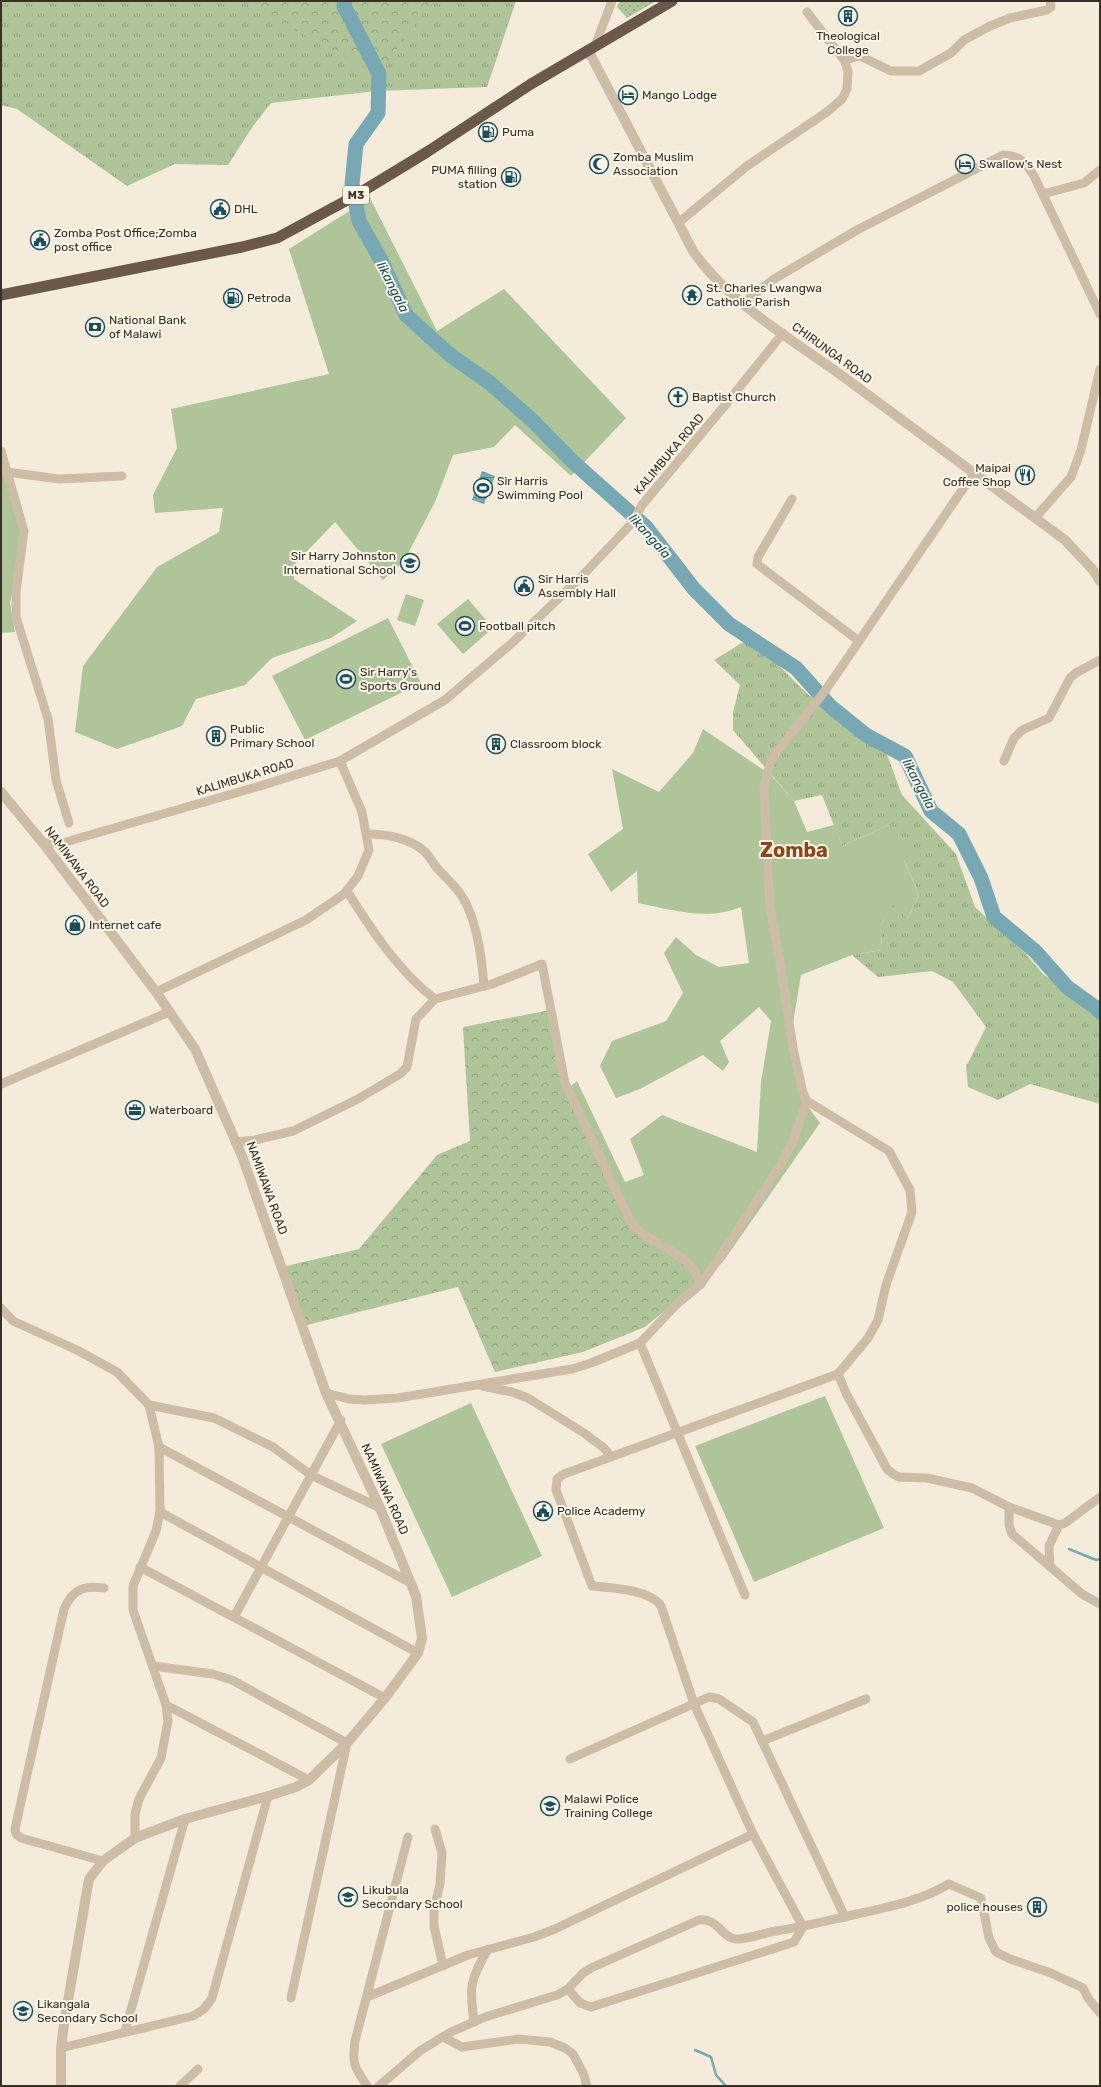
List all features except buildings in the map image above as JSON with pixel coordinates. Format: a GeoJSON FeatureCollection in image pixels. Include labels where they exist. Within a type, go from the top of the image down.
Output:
{"type":"FeatureCollection","features":[{"type":"Feature","properties":{"kind":"highway","name":"M3"},"geometry":{"type":"LineString","coordinates":[[1,295],[212,254],[276,238],[392,174],[531,84],[672,1]]}},
{"type":"Feature","properties":{"kind":"street"},"geometry":{"type":"LineString","coordinates":[[592,48],[612,1]]}},
{"type":"Feature","properties":{"kind":"street"},"geometry":{"type":"LineString","coordinates":[[844,60],[860,56],[891,71],[919,71],[951,54],[964,40],[974,33],[1010,18],[1047,10],[1051,7],[1050,1]]}},
{"type":"Feature","properties":{"kind":"street"},"geometry":{"type":"LineString","coordinates":[[678,223],[747,166],[827,112],[842,99],[847,88],[848,71],[844,60],[807,12]]}},
{"type":"Feature","properties":{"kind":"street","name":"CHIRUNGA ROAD"},"geometry":{"type":"LineString","coordinates":[[592,48],[678,223],[701,263],[743,303],[782,333],[1065,540],[1097,568],[1100,581]]}},
{"type":"Feature","properties":{"kind":"street"},"geometry":{"type":"LineString","coordinates":[[743,303],[774,279],[857,230],[1003,155],[1012,155],[1026,164],[1043,194],[1100,311]]}},
{"type":"Feature","properties":{"kind":"street"},"geometry":{"type":"LineString","coordinates":[[1043,194],[1080,185],[1093,177],[1100,170]]}},
{"type":"Feature","properties":{"kind":"street","name":"KALIMBUKA ROAD"},"geometry":{"type":"LineString","coordinates":[[43,843],[62,843],[260,786],[340,760],[446,700],[528,628],[582,576],[632,524],[642,505],[726,404],[782,333]]}},
{"type":"Feature","properties":{"kind":"street"},"geometry":{"type":"LineString","coordinates":[[1036,518],[1071,477],[1081,450],[1100,369]]}},
{"type":"Feature","properties":{"kind":"street"},"geometry":{"type":"LineString","coordinates":[[1,451],[24,531],[16,592],[16,617],[48,719],[56,780],[69,823]]}},
{"type":"Feature","properties":{"kind":"street"},"geometry":{"type":"LineString","coordinates":[[8,472],[59,479],[122,476]]}},
{"type":"Feature","properties":{"kind":"street"},"geometry":{"type":"LineString","coordinates":[[803,1927],[753,1834],[694,1704],[661,1606],[654,1598],[634,1592],[592,1586],[556,1490],[557,1479],[564,1474],[838,1374],[868,1338],[878,1320],[886,1285],[912,1212],[910,1190],[889,1151],[807,1101],[803,1093],[793,1048],[780,961],[770,914],[764,788],[771,760],[812,709],[973,474]]}},
{"type":"Feature","properties":{"kind":"street"},"geometry":{"type":"LineString","coordinates":[[792,499],[758,557],[757,564],[859,641]]}},
{"type":"Feature","properties":{"kind":"street"},"geometry":{"type":"LineString","coordinates":[[1004,760],[1014,738],[1022,730],[1049,718],[1070,678],[1076,672],[1100,660]]}},
{"type":"Feature","properties":{"kind":"street"},"geometry":{"type":"LineString","coordinates":[[156,992],[306,920],[347,891],[358,876],[367,856],[368,848],[367,834],[356,795],[340,760]]}},
{"type":"Feature","properties":{"kind":"street","name":"NAMIWAWA ROAD"},"geometry":{"type":"LineString","coordinates":[[1,792],[43,843],[156,992],[195,1049],[236,1142],[326,1393],[341,1420],[380,1508],[416,1596],[422,1638],[418,1653]]}},
{"type":"Feature","properties":{"kind":"street"},"geometry":{"type":"LineString","coordinates":[[367,834],[378,834],[409,841],[424,850],[436,867],[451,880],[464,899],[476,933],[484,986]]}},
{"type":"Feature","properties":{"kind":"street"},"geometry":{"type":"LineString","coordinates":[[347,891],[385,946],[422,989],[435,999]]}},
{"type":"Feature","properties":{"kind":"street"},"geometry":{"type":"LineString","coordinates":[[236,1142],[255,1140],[293,1131],[356,1100],[400,1074],[407,1067],[413,1026],[416,1019],[435,999],[510,978],[542,964],[565,1083],[630,1220],[634,1226],[653,1241],[690,1264],[701,1284]]}},
{"type":"Feature","properties":{"kind":"street"},"geometry":{"type":"LineString","coordinates":[[1,1084],[169,1012]]}},
{"type":"Feature","properties":{"kind":"street"},"geometry":{"type":"LineString","coordinates":[[326,1393],[349,1399],[378,1400],[572,1369],[640,1343],[677,1304],[701,1284],[779,1168],[793,1141],[807,1101]]}},
{"type":"Feature","properties":{"kind":"street"},"geometry":{"type":"LineString","coordinates":[[1,1308],[13,1321],[77,1350],[117,1372],[149,1405],[159,1447],[160,1512],[156,1531],[133,1586],[133,1610],[166,1705],[168,1721],[161,1758],[139,1799],[136,1814],[135,1838]]}},
{"type":"Feature","properties":{"kind":"street"},"geometry":{"type":"LineString","coordinates":[[640,1343],[745,1595]]}},
{"type":"Feature","properties":{"kind":"street"},"geometry":{"type":"LineString","coordinates":[[838,1374],[846,1393],[887,1469],[899,1477],[927,1478],[960,1484],[972,1488],[1009,1507],[1059,1525],[1065,1523],[1100,1497]]}},
{"type":"Feature","properties":{"kind":"street"},"geometry":{"type":"LineString","coordinates":[[475,1384],[512,1392],[528,1398],[604,1448],[611,1457]]}},
{"type":"Feature","properties":{"kind":"street"},"geometry":{"type":"LineString","coordinates":[[149,1405],[214,1418],[273,1447],[311,1475],[380,1508]]}},
{"type":"Feature","properties":{"kind":"street"},"geometry":{"type":"LineString","coordinates":[[234,1617],[341,1420]]}},
{"type":"Feature","properties":{"kind":"street"},"geometry":{"type":"LineString","coordinates":[[159,1447],[409,1582]]}},
{"type":"Feature","properties":{"kind":"street"},"geometry":{"type":"LineString","coordinates":[[1009,1507],[1009,1525],[1012,1534],[1082,1594],[1100,1604]]}},
{"type":"Feature","properties":{"kind":"street"},"geometry":{"type":"LineString","coordinates":[[61,2086],[61,2048],[89,1879],[103,1861],[135,1838],[186,1819],[296,1787],[309,1780],[347,1744],[385,1698],[418,1653],[160,1512]]}},
{"type":"Feature","properties":{"kind":"street"},"geometry":{"type":"LineString","coordinates":[[1050,1567],[1049,1546],[1059,1525]]}},
{"type":"Feature","properties":{"kind":"street"},"geometry":{"type":"LineString","coordinates":[[140,1567],[385,1698]]}},
{"type":"Feature","properties":{"kind":"street"},"geometry":{"type":"LineString","coordinates":[[103,1861],[21,1838],[16,1834],[15,1828],[64,1609],[69,1597],[77,1591],[86,1588],[104,1588]]}},
{"type":"Feature","properties":{"kind":"street"},"geometry":{"type":"LineString","coordinates":[[153,1666],[213,1674],[232,1680],[347,1744]]}},
{"type":"Feature","properties":{"kind":"street"},"geometry":{"type":"LineString","coordinates":[[570,1759],[709,1697],[719,1699],[753,1722],[845,1917]]}},
{"type":"Feature","properties":{"kind":"street"},"geometry":{"type":"LineString","coordinates":[[762,1741],[866,1700]]}},
{"type":"Feature","properties":{"kind":"street"},"geometry":{"type":"LineString","coordinates":[[166,1705],[309,1780]]}},
{"type":"Feature","properties":{"kind":"street"},"geometry":{"type":"LineString","coordinates":[[291,1998],[347,1744]]}},
{"type":"Feature","properties":{"kind":"street"},"geometry":{"type":"LineString","coordinates":[[61,2048],[125,2031],[193,2016],[204,2009],[212,1998],[268,1796]]}},
{"type":"Feature","properties":{"kind":"street"},"geometry":{"type":"LineString","coordinates":[[125,2031],[186,1819]]}},
{"type":"Feature","properties":{"kind":"street"},"geometry":{"type":"LineString","coordinates":[[435,1829],[442,1853],[440,1884],[434,1909],[434,1926],[443,1966]]}},
{"type":"Feature","properties":{"kind":"street"},"geometry":{"type":"LineString","coordinates":[[367,1996],[488,1949],[534,1937],[753,1834]]}},
{"type":"Feature","properties":{"kind":"street"},"geometry":{"type":"LineString","coordinates":[[367,2086],[354,2067],[353,2058],[367,1996],[408,1837]]}},
{"type":"Feature","properties":{"kind":"street"},"geometry":{"type":"LineString","coordinates":[[379,2086],[421,2050],[443,2037],[474,2022],[557,1995],[568,1989],[582,1974],[592,1968],[698,1920],[707,1919],[713,1922],[730,1938],[735,1939],[803,1927],[916,1900],[949,1884],[981,1898],[989,1938],[992,1946],[999,1954],[1051,1973],[1083,1988],[1088,1998],[1100,2013]]}},
{"type":"Feature","properties":{"kind":"street"},"geometry":{"type":"LineString","coordinates":[[568,1989],[580,2003],[591,2007],[794,1942],[803,1927]]}},
{"type":"Feature","properties":{"kind":"street"},"geometry":{"type":"LineString","coordinates":[[474,2022],[470,1992],[475,1973],[488,1949]]}},
{"type":"Feature","properties":{"kind":"street"},"geometry":{"type":"LineString","coordinates":[[443,2037],[462,2047],[519,2039],[550,2042],[565,2048],[573,2054],[587,2086]]}},
{"type":"Feature","properties":{"kind":"street"},"geometry":{"type":"LineString","coordinates":[[180,2086],[198,2069]]}},
{"type":"Feature","properties":{"kind":"green space"},"geometry":{"type":"Polygon","coordinates":[[[1,1],[516,1],[487,87],[376,91],[271,103],[253,126],[228,165],[175,164],[127,186],[17,109],[1,105],[1,1]]]}},
{"type":"Feature","properties":{"kind":"green space"},"geometry":{"type":"Polygon","coordinates":[[[239,1],[431,1],[379,74],[239,1]]]}},
{"type":"Feature","properties":{"kind":"green space"},"geometry":{"type":"Polygon","coordinates":[[[620,1],[656,1],[627,18],[617,7],[620,1]]]}},
{"type":"Feature","properties":{"kind":"green space"},"geometry":{"type":"Polygon","coordinates":[[[370,198],[437,331],[504,289],[626,418],[571,476],[515,425],[494,447],[453,455],[435,502],[404,561],[383,580],[335,522],[295,564],[294,579],[357,621],[331,638],[272,658],[245,685],[196,699],[182,726],[117,749],[75,732],[83,666],[157,567],[219,532],[223,508],[155,513],[153,495],[177,448],[171,409],[329,374],[289,249],[370,198]]]}},
{"type":"Feature","properties":{"kind":"green space"},"geometry":{"type":"Polygon","coordinates":[[[1,448],[26,531],[10,603],[15,632],[1,633],[1,448]]]}},
{"type":"Feature","properties":{"kind":"green space"},"geometry":{"type":"Polygon","coordinates":[[[406,594],[424,600],[415,626],[397,620],[406,594]]]}},
{"type":"Feature","properties":{"kind":"green space","name":"Football pitch"},"geometry":{"type":"Polygon","coordinates":[[[468,599],[493,628],[463,654],[437,624],[468,599]]]}},
{"type":"Feature","properties":{"kind":"green space","name":"Sir Harry's Sports Ground"},"geometry":{"type":"Polygon","coordinates":[[[388,618],[421,683],[305,740],[272,676],[388,618]]]}},
{"type":"Feature","properties":{"kind":"green space"},"geometry":{"type":"Polygon","coordinates":[[[745,641],[765,651],[799,686],[833,717],[885,749],[902,795],[956,854],[975,907],[1024,952],[1044,975],[1075,994],[1100,1021],[1100,1104],[1030,1084],[998,1100],[968,1087],[966,1067],[986,1027],[953,982],[932,971],[878,977],[852,955],[882,950],[881,925],[893,904],[908,918],[919,895],[889,825],[842,846],[822,795],[794,801],[733,730],[733,712],[740,685],[714,660],[745,641]]]}},
{"type":"Feature","properties":{"kind":"green space"},"geometry":{"type":"Polygon","coordinates":[[[703,729],[771,775],[794,801],[807,832],[834,825],[842,846],[889,825],[914,850],[904,860],[919,895],[908,918],[893,905],[881,925],[882,950],[852,955],[801,975],[793,1023],[806,1104],[820,1123],[722,1263],[700,1282],[684,1262],[629,1229],[594,1148],[565,1091],[577,1081],[625,1182],[644,1175],[630,1139],[662,1115],[757,1152],[761,1082],[771,1021],[759,1007],[720,1041],[729,1062],[723,1071],[703,1055],[640,1089],[616,1098],[600,1066],[612,1041],[666,1021],[683,993],[664,953],[676,937],[696,955],[719,967],[749,963],[741,907],[728,911],[702,914],[677,911],[638,903],[637,871],[611,892],[588,854],[623,829],[612,769],[659,792],[693,753],[703,729]]]}},
{"type":"Feature","properties":{"kind":"green space"},"geometry":{"type":"Polygon","coordinates":[[[550,1010],[565,1091],[594,1148],[700,1282],[645,1327],[583,1352],[495,1372],[458,1287],[303,1326],[282,1267],[359,1249],[437,1155],[470,1141],[463,1027],[550,1010]]]}},
{"type":"Feature","properties":{"kind":"green space"},"geometry":{"type":"Polygon","coordinates":[[[825,1396],[884,1528],[754,1582],[695,1446],[825,1396]]]}},
{"type":"Feature","properties":{"kind":"green space"},"geometry":{"type":"Polygon","coordinates":[[[471,1403],[542,1556],[452,1597],[381,1444],[471,1403]]]}},
{"type":"Feature","properties":{"kind":"water","name":"Sir Harris Swimming Pool"},"geometry":{"type":"Polygon","coordinates":[[[482,471],[495,476],[484,504],[472,500],[482,471]]]}},
{"type":"Feature","properties":{"kind":"waterway","name":"likangala"},"geometry":{"type":"LineString","coordinates":[[345,1],[344,6],[379,74],[378,113],[356,144],[352,184],[359,221],[381,260],[406,315],[450,355],[490,383],[533,421],[571,460],[646,527],[694,589],[729,624],[796,668],[830,706],[866,735],[905,756],[931,811],[959,834],[981,878],[994,917],[1035,951],[1067,987],[1100,1012]]}},
{"type":"Feature","properties":{"kind":"waterway"},"geometry":{"type":"LineString","coordinates":[[1069,1549],[1096,1560],[1100,1559]]}},
{"type":"Feature","properties":{"kind":"waterway"},"geometry":{"type":"LineString","coordinates":[[695,2050],[711,2057],[716,2075],[726,2086]]}},
{"type":"Feature","properties":{"kind":"place","name":"Theological College"},"geometry":{"type":"Point","coordinates":[848,16]}},
{"type":"Feature","properties":{"kind":"place","name":"Mango Lodge"},"geometry":{"type":"Point","coordinates":[628,95]}},
{"type":"Feature","properties":{"kind":"place","name":"Puma"},"geometry":{"type":"Point","coordinates":[488,132]}},
{"type":"Feature","properties":{"kind":"place","name":"Zomba Muslim Association"},"geometry":{"type":"Point","coordinates":[599,164]}},
{"type":"Feature","properties":{"kind":"place","name":"Swallow's Nest"},"geometry":{"type":"Point","coordinates":[965,164]}},
{"type":"Feature","properties":{"kind":"place","name":"PUMA filling station"},"geometry":{"type":"Point","coordinates":[511,177]}},
{"type":"Feature","properties":{"kind":"place","name":"DHL"},"geometry":{"type":"Point","coordinates":[220,209]}},
{"type":"Feature","properties":{"kind":"place","name":"Zomba Post Office;Zomba post office"},"geometry":{"type":"Point","coordinates":[40,240]}},
{"type":"Feature","properties":{"kind":"place","name":"St. Charles Lwangwa Catholic Parish"},"geometry":{"type":"Point","coordinates":[692,295]}},
{"type":"Feature","properties":{"kind":"place","name":"Petroda"},"geometry":{"type":"Point","coordinates":[233,298]}},
{"type":"Feature","properties":{"kind":"place","name":"National Bank of Malawi"},"geometry":{"type":"Point","coordinates":[95,327]}},
{"type":"Feature","properties":{"kind":"place","name":"Baptist Church"},"geometry":{"type":"Point","coordinates":[678,397]}},
{"type":"Feature","properties":{"kind":"place","name":"Maipai Coffee Shop"},"geometry":{"type":"Point","coordinates":[1025,475]}},
{"type":"Feature","properties":{"kind":"place","name":"Sir Harris Swimming Pool"},"geometry":{"type":"Point","coordinates":[483,488]}},
{"type":"Feature","properties":{"kind":"place","name":"Sir Harry Johnston International School"},"geometry":{"type":"Point","coordinates":[410,563]}},
{"type":"Feature","properties":{"kind":"place","name":"Sir Harris Assembly Hall"},"geometry":{"type":"Point","coordinates":[524,586]}},
{"type":"Feature","properties":{"kind":"place","name":"Football pitch"},"geometry":{"type":"Point","coordinates":[465,626]}},
{"type":"Feature","properties":{"kind":"place","name":"Sir Harry's Sports Ground"},"geometry":{"type":"Point","coordinates":[346,679]}},
{"type":"Feature","properties":{"kind":"place","name":"Public Primary School"},"geometry":{"type":"Point","coordinates":[216,736]}},
{"type":"Feature","properties":{"kind":"place","name":"Classroom block"},"geometry":{"type":"Point","coordinates":[496,744]}},
{"type":"Feature","properties":{"kind":"place","name":"Internet cafe"},"geometry":{"type":"Point","coordinates":[75,925]}},
{"type":"Feature","properties":{"kind":"place","name":"Waterboard"},"geometry":{"type":"Point","coordinates":[135,1110]}},
{"type":"Feature","properties":{"kind":"place","name":"Police Academy"},"geometry":{"type":"Point","coordinates":[543,1511]}},
{"type":"Feature","properties":{"kind":"place","name":"Malawi Police Training College"},"geometry":{"type":"Point","coordinates":[550,1806]}},
{"type":"Feature","properties":{"kind":"place","name":"Likubula Secondary School"},"geometry":{"type":"Point","coordinates":[348,1897]}},
{"type":"Feature","properties":{"kind":"place","name":"police houses"},"geometry":{"type":"Point","coordinates":[1037,1907]}},
{"type":"Feature","properties":{"kind":"place","name":"Likangala Secondary School"},"geometry":{"type":"Point","coordinates":[23,2011]}},
{"type":"Feature","properties":{"kind":"district","name":"Zomba"},"geometry":{"type":"Point","coordinates":[794,850]}}]}
